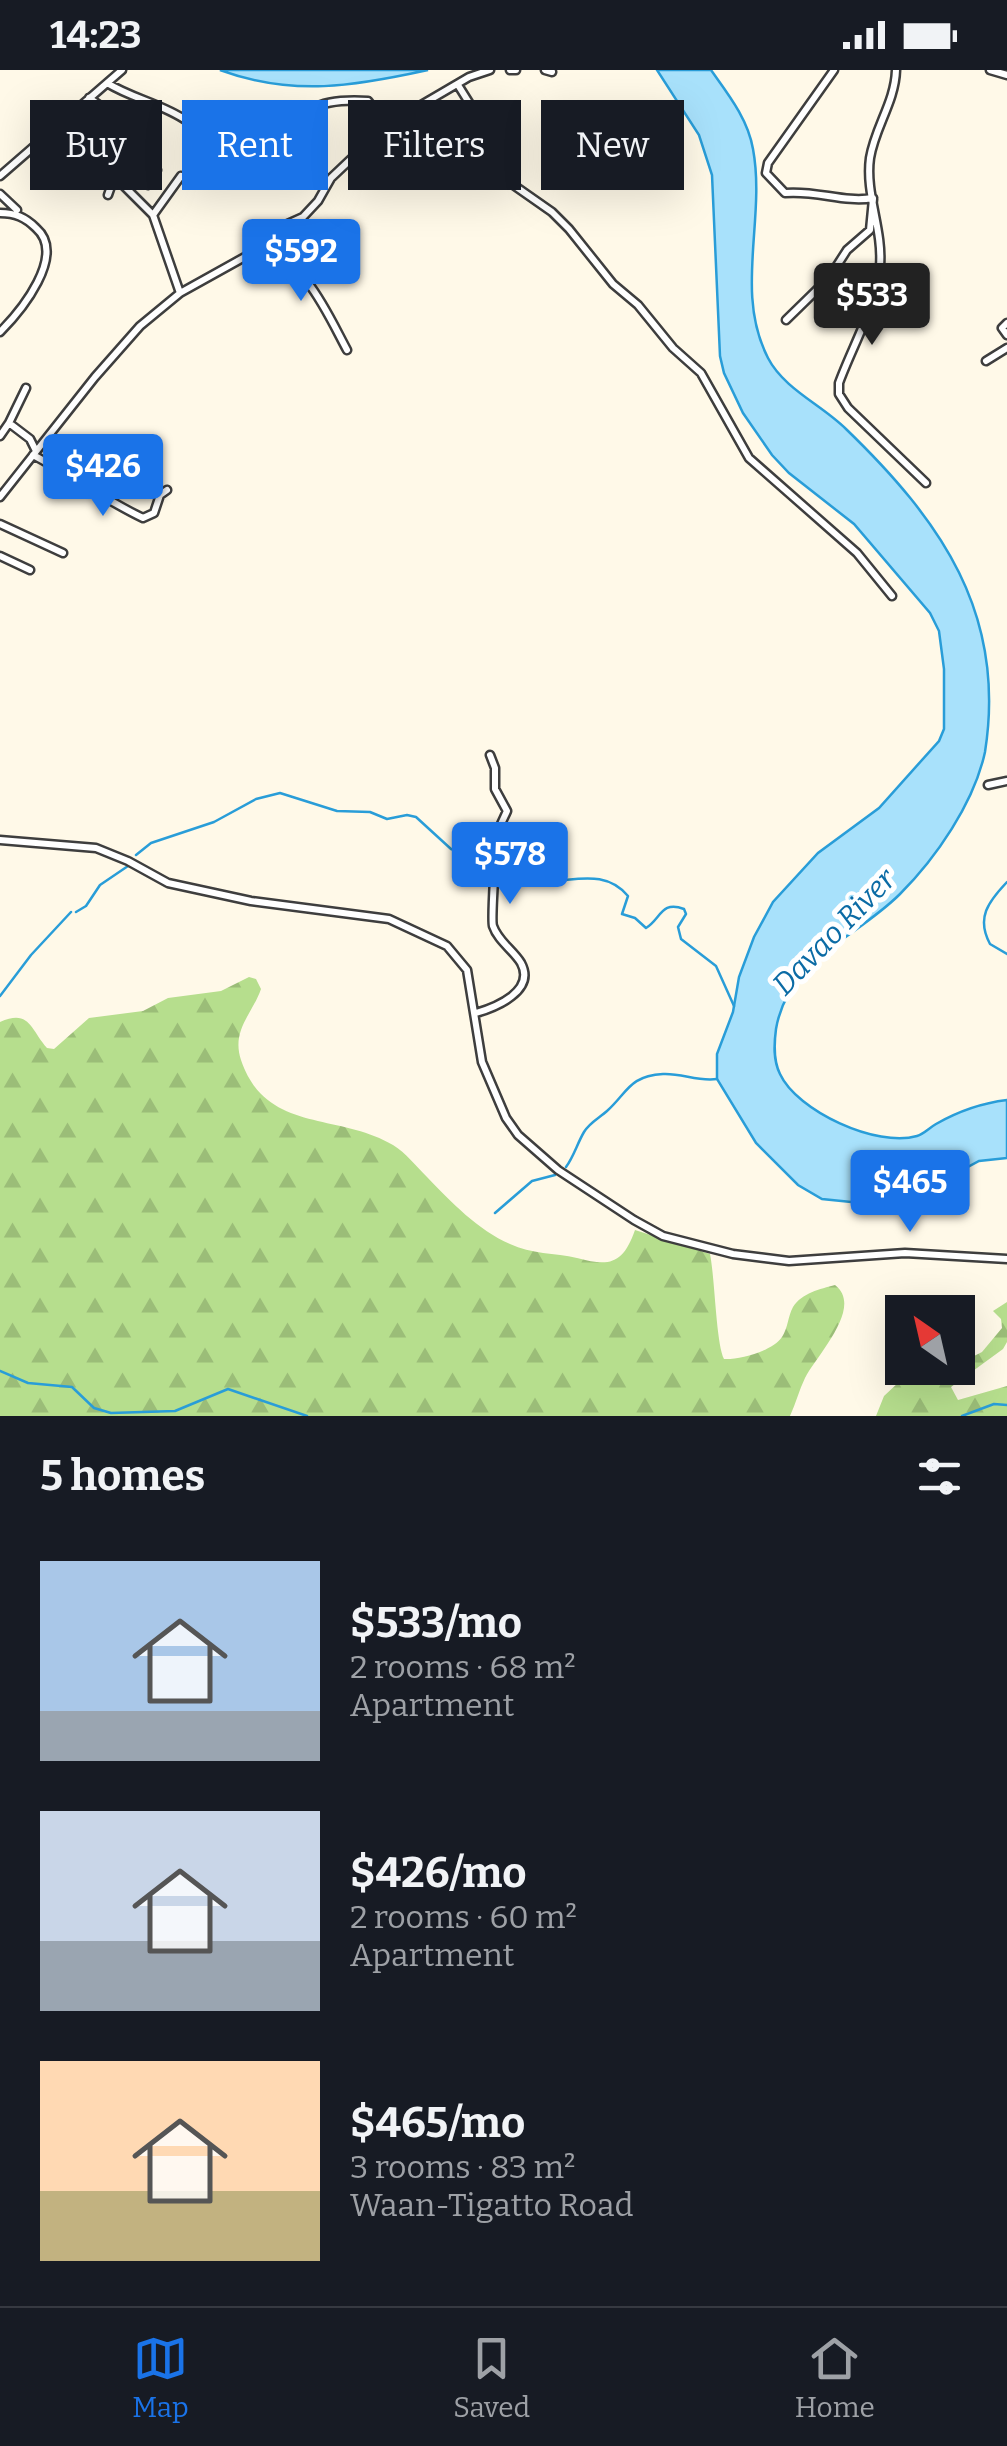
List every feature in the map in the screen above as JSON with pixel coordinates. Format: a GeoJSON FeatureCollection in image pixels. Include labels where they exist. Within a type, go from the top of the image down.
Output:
{"type":"FeatureCollection","features":[{"type":"Feature","properties":{"kind":"street"},"geometry":{"type":"LineString","coordinates":[[0,176],[122,70]]}},
{"type":"Feature","properties":{"kind":"street"},"geometry":{"type":"LineString","coordinates":[[431,100],[490,70]]}},
{"type":"Feature","properties":{"kind":"street"},"geometry":{"type":"LineString","coordinates":[[834,70],[768,163],[766,174],[786,193],[812,191],[845,198],[873,198]]}},
{"type":"Feature","properties":{"kind":"street"},"geometry":{"type":"LineString","coordinates":[[786,320],[829,278],[847,250],[870,230],[871,155],[889,108],[896,70]]}},
{"type":"Feature","properties":{"kind":"street"},"geometry":{"type":"LineString","coordinates":[[990,70],[1007,75]]}},
{"type":"Feature","properties":{"kind":"street"},"geometry":{"type":"LineString","coordinates":[[107,83],[129,97],[174,112],[187,121],[200,132],[213,158],[235,175],[250,172],[298,119],[319,105],[348,103]]}},
{"type":"Feature","properties":{"kind":"street"},"geometry":{"type":"LineString","coordinates":[[458,85],[474,110],[488,149],[512,184],[552,212],[614,284],[701,373],[749,458],[857,553],[892,596]]}},
{"type":"Feature","properties":{"kind":"street"},"geometry":{"type":"LineString","coordinates":[[0,497],[123,343],[180,293],[260,248],[276,231],[303,217],[330,178],[348,161]]}},
{"type":"Feature","properties":{"kind":"street"},"geometry":{"type":"LineString","coordinates":[[154,215],[181,176]]}},
{"type":"Feature","properties":{"kind":"street"},"geometry":{"type":"LineString","coordinates":[[108,194],[110,190]]}},
{"type":"Feature","properties":{"kind":"street"},"geometry":{"type":"LineString","coordinates":[[128,190],[154,215],[180,293]]}},
{"type":"Feature","properties":{"kind":"street"},"geometry":{"type":"LineString","coordinates":[[0,194],[17,210]]}},
{"type":"Feature","properties":{"kind":"street"},"geometry":{"type":"LineString","coordinates":[[873,198],[880,234],[878,282],[839,382],[838,394],[926,483]]}},
{"type":"Feature","properties":{"kind":"street"},"geometry":{"type":"LineString","coordinates":[[0,213],[28,220],[42,233],[48,249],[29,295],[0,332]]}},
{"type":"Feature","properties":{"kind":"street"},"geometry":{"type":"LineString","coordinates":[[260,248],[298,271],[318,297],[347,350]]}},
{"type":"Feature","properties":{"kind":"street"},"geometry":{"type":"LineString","coordinates":[[1007,322],[1002,328],[1007,335]]}},
{"type":"Feature","properties":{"kind":"street"},"geometry":{"type":"LineString","coordinates":[[986,361],[1007,348]]}},
{"type":"Feature","properties":{"kind":"street"},"geometry":{"type":"LineString","coordinates":[[0,436],[26,388]]}},
{"type":"Feature","properties":{"kind":"street"},"geometry":{"type":"LineString","coordinates":[[8,424],[30,439],[35,453],[87,484],[110,503],[142,518],[154,512],[167,490]]}},
{"type":"Feature","properties":{"kind":"street"},"geometry":{"type":"LineString","coordinates":[[0,524],[63,553]]}},
{"type":"Feature","properties":{"kind":"street"},"geometry":{"type":"LineString","coordinates":[[0,556],[30,570]]}},
{"type":"Feature","properties":{"kind":"street"},"geometry":{"type":"LineString","coordinates":[[476,1013],[503,1002],[521,988],[525,978],[520,961],[498,936],[492,920],[496,840],[507,811],[494,789],[495,768],[490,756]]}},
{"type":"Feature","properties":{"kind":"street"},"geometry":{"type":"LineString","coordinates":[[988,786],[1007,780]]}},
{"type":"Feature","properties":{"kind":"street"},"geometry":{"type":"LineString","coordinates":[[0,840],[96,848],[168,883],[251,901],[374,915],[401,923],[447,946],[467,970],[482,1062],[506,1118],[518,1135],[558,1170],[663,1236],[733,1254],[789,1261],[905,1253],[1007,1260]]}},
{"type":"Feature","properties":{"kind":"green space"},"geometry":{"type":"Polygon","coordinates":[[[249,977],[256,979],[261,989],[241,1031],[239,1049],[252,1084],[268,1100],[286,1111],[350,1128],[393,1145],[476,1223],[518,1247],[607,1262],[626,1250],[635,1230],[710,1254],[724,1359],[747,1356],[778,1342],[801,1298],[835,1285],[843,1294],[841,1318],[805,1378],[790,1416],[0,1416],[0,1022],[24,1020],[47,1048],[54,1049],[89,1018],[143,1011],[168,998],[221,991],[249,977]]]}},
{"type":"Feature","properties":{"kind":"green space"},"geometry":{"type":"Polygon","coordinates":[[[1007,1302],[1007,1342],[975,1369],[975,1356],[1002,1328],[1001,1319],[993,1311],[1007,1302]]]}},
{"type":"Feature","properties":{"kind":"green space"},"geometry":{"type":"Polygon","coordinates":[[[896,1385],[954,1385],[951,1387],[958,1400],[1007,1386],[1007,1416],[876,1416],[884,1396],[896,1385]]]}},
{"type":"Feature","properties":{"kind":"water"},"geometry":{"type":"Polygon","coordinates":[[[220,70],[428,70],[375,81],[299,86],[273,84],[220,70]]]}},
{"type":"Feature","properties":{"kind":"water","name":"Davao River"},"geometry":{"type":"Polygon","coordinates":[[[657,70],[711,70],[736,107],[753,149],[753,307],[768,358],[784,379],[836,420],[880,463],[910,498],[959,572],[986,656],[989,702],[985,752],[963,810],[940,847],[900,894],[809,967],[783,1005],[776,1029],[776,1063],[789,1088],[820,1113],[861,1131],[881,1137],[917,1136],[961,1112],[1007,1100],[1007,1158],[979,1161],[902,1197],[861,1203],[822,1199],[798,1185],[756,1143],[717,1079],[717,1054],[733,1012],[739,977],[773,902],[818,853],[879,808],[939,741],[944,729],[944,669],[939,631],[930,613],[854,524],[772,455],[743,413],[724,373],[712,175],[699,135],[684,112],[684,100],[676,100],[657,70]]]}},
{"type":"Feature","properties":{"kind":"waterway"},"geometry":{"type":"LineString","coordinates":[[136,855],[151,843],[214,822],[256,799],[280,793],[337,811],[370,812],[387,819],[416,817],[451,849],[493,862]]}},
{"type":"Feature","properties":{"kind":"waterway"},"geometry":{"type":"LineString","coordinates":[[500,861],[531,861],[542,881],[588,878],[609,882],[628,896],[622,914],[635,918],[646,928],[666,909],[684,909],[686,914],[678,927],[681,939],[716,966],[734,1006]]}},
{"type":"Feature","properties":{"kind":"waterway"},"geometry":{"type":"LineString","coordinates":[[76,912],[86,906],[100,885],[128,866]]}},
{"type":"Feature","properties":{"kind":"waterway"},"geometry":{"type":"LineString","coordinates":[[1007,882],[984,918],[990,944],[1007,954]]}},
{"type":"Feature","properties":{"kind":"waterway"},"geometry":{"type":"LineString","coordinates":[[0,996],[71,912]]}},
{"type":"Feature","properties":{"kind":"waterway"},"geometry":{"type":"LineString","coordinates":[[566,1167],[586,1129],[636,1082],[663,1074],[717,1079]]}},
{"type":"Feature","properties":{"kind":"waterway"},"geometry":{"type":"LineString","coordinates":[[495,1213],[532,1181],[555,1175]]}},
{"type":"Feature","properties":{"kind":"waterway"},"geometry":{"type":"LineString","coordinates":[[0,1371],[28,1383],[72,1387],[94,1408],[111,1413],[175,1411],[228,1389],[307,1416]]}},
{"type":"Feature","properties":{"kind":"waterway"},"geometry":{"type":"LineString","coordinates":[[962,1416],[994,1404],[1007,1405]]}}]}
